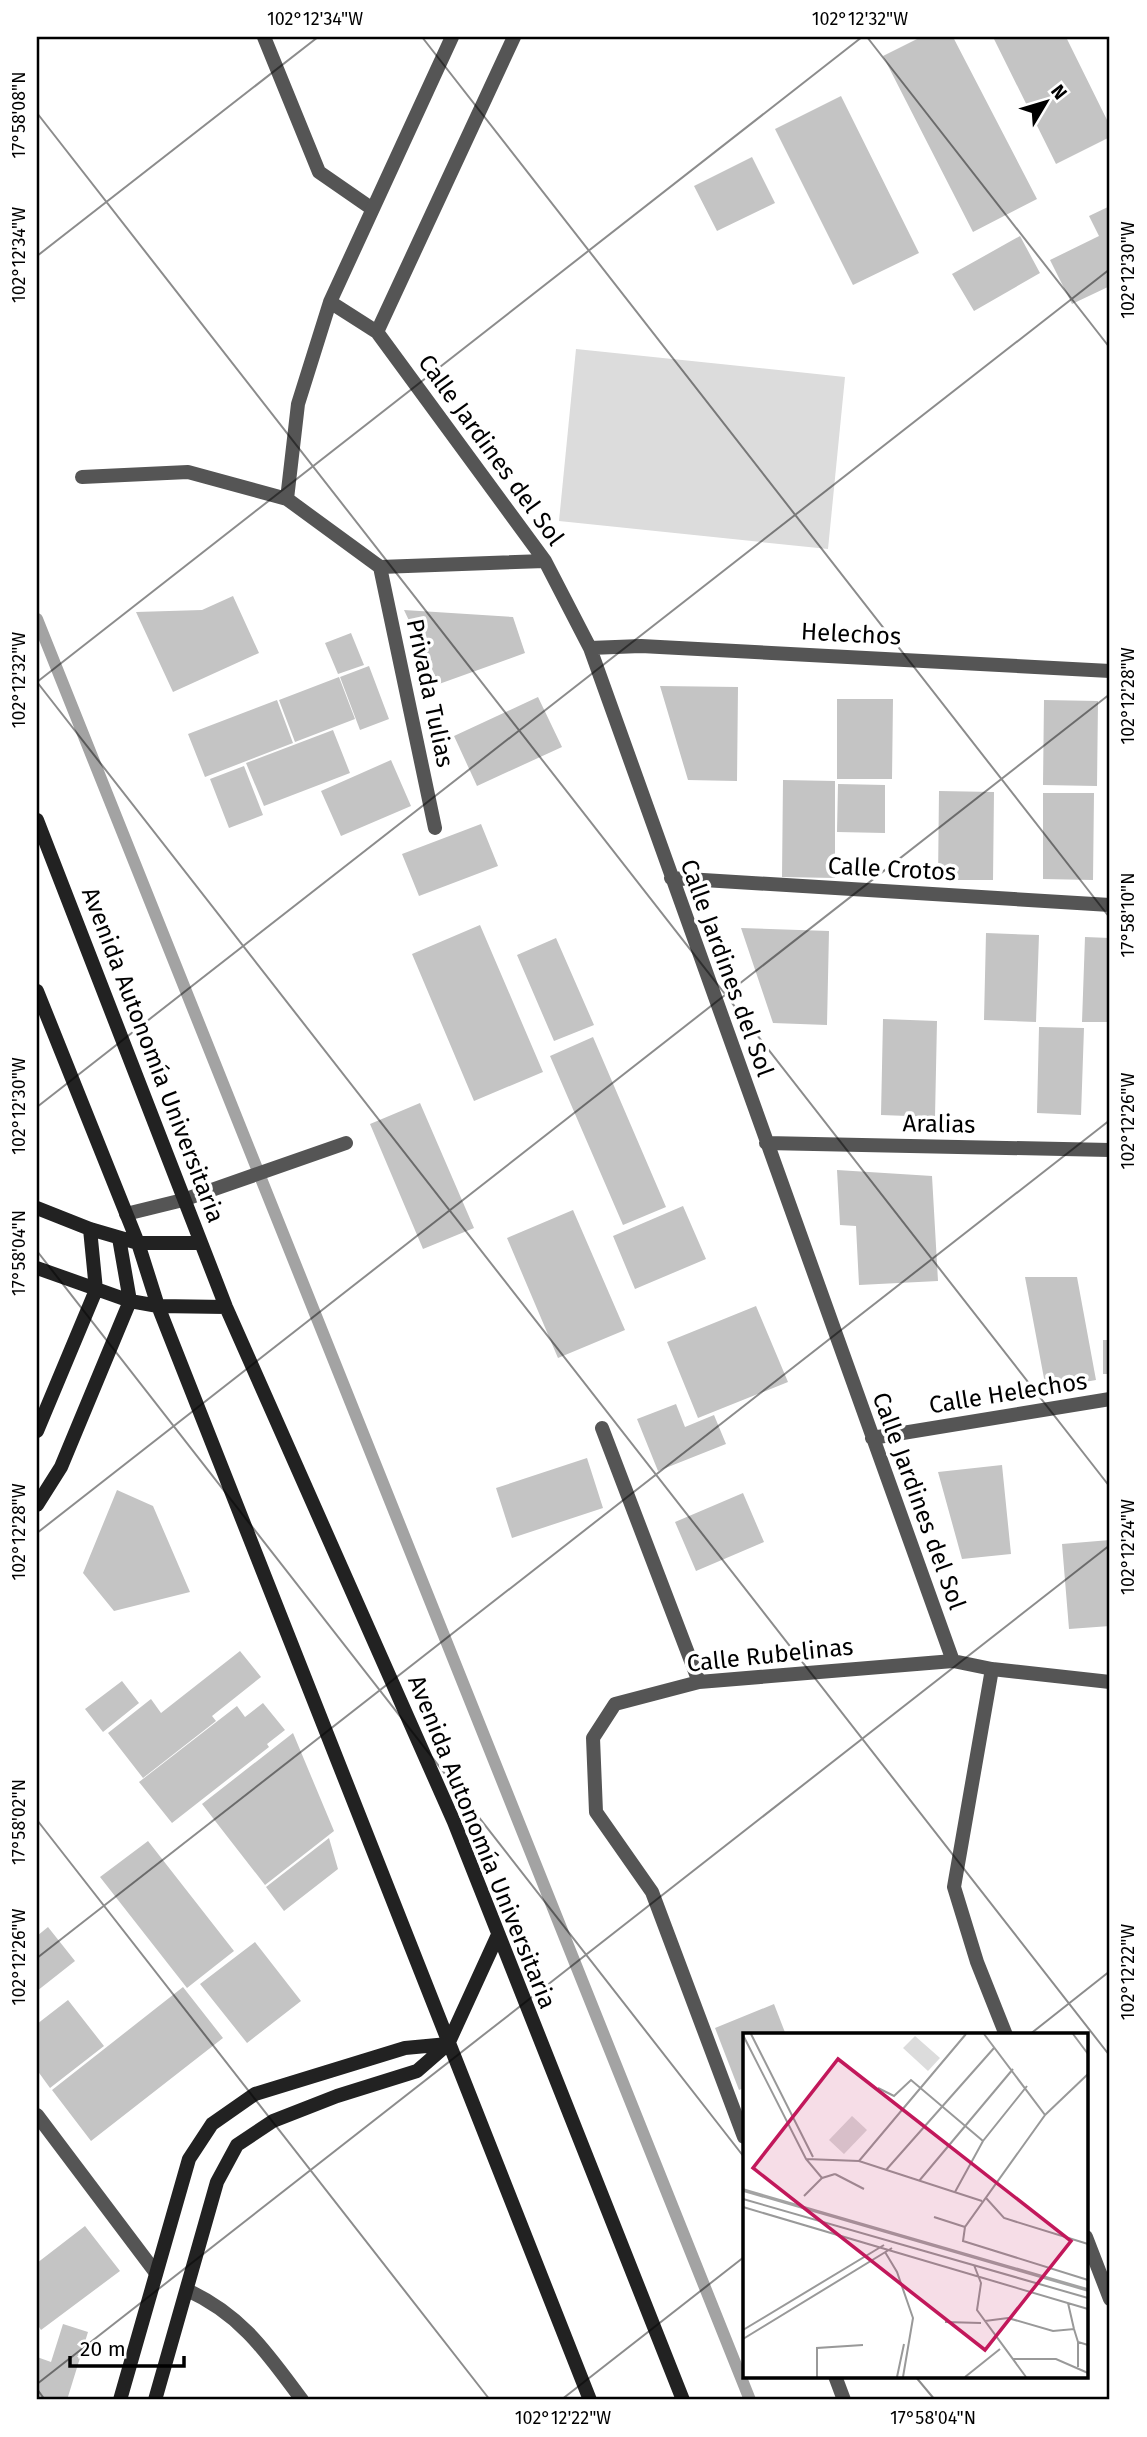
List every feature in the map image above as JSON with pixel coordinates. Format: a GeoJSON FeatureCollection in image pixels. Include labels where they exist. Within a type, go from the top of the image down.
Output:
{"type":"FeatureCollection","features":[{"type":"Feature","properties":{"kind":"main road","name":"Avenida Autonomía Universitaria"},"geometry":{"type":"LineString","coordinates":[[37,820],[226,1307],[454,1822],[497,1937],[683,2400]]}},
{"type":"Feature","properties":{"kind":"main road"},"geometry":{"type":"LineString","coordinates":[[37,991],[138,1242],[158,1306],[590,2400]]}},
{"type":"Feature","properties":{"kind":"main road"},"geometry":{"type":"LineString","coordinates":[[37,1208],[119,1238],[138,1242],[201,1243]]}},
{"type":"Feature","properties":{"kind":"main road"},"geometry":{"type":"LineString","coordinates":[[37,1431],[96,1290],[90,1228]]}},
{"type":"Feature","properties":{"kind":"main road"},"geometry":{"type":"LineString","coordinates":[[37,1505],[61,1467],[130,1301],[119,1238]]}},
{"type":"Feature","properties":{"kind":"main road"},"geometry":{"type":"LineString","coordinates":[[37,1268],[130,1301],[158,1306],[226,1307]]}},
{"type":"Feature","properties":{"kind":"main road"},"geometry":{"type":"LineString","coordinates":[[155,2400],[217,2182],[237,2145],[273,2121],[337,2096],[417,2071],[448,2044],[497,1937]]}},
{"type":"Feature","properties":{"kind":"main road"},"geometry":{"type":"LineString","coordinates":[[120,2400],[189,2159],[212,2124],[256,2094],[405,2048],[448,2044]]}},
{"type":"Feature","properties":{"kind":"street"},"geometry":{"type":"LineString","coordinates":[[264,37],[319,172],[371,208]]}},
{"type":"Feature","properties":{"kind":"street"},"geometry":{"type":"LineString","coordinates":[[287,499],[298,404],[330,302],[452,37]]}},
{"type":"Feature","properties":{"kind":"street"},"geometry":{"type":"LineString","coordinates":[[330,302],[377,332],[514,37]]}},
{"type":"Feature","properties":{"kind":"street","name":"Calle Jardines del Sol"},"geometry":{"type":"LineString","coordinates":[[377,332],[545,561],[590,648],[953,1661]]}},
{"type":"Feature","properties":{"kind":"street"},"geometry":{"type":"LineString","coordinates":[[82,477],[188,472],[287,499],[380,567],[545,561]]}},
{"type":"Feature","properties":{"kind":"street","name":"Privada Tulias"},"geometry":{"type":"LineString","coordinates":[[380,567],[435,828]]}},
{"type":"Feature","properties":{"kind":"street","name":"Helechos"},"geometry":{"type":"LineString","coordinates":[[590,648],[641,646],[1110,671]]}},
{"type":"Feature","properties":{"kind":"street","name":"Calle Crotos"},"geometry":{"type":"LineString","coordinates":[[671,878],[1110,905]]}},
{"type":"Feature","properties":{"kind":"street"},"geometry":{"type":"LineString","coordinates":[[126,1214],[183,1200],[228,1182],[346,1143]]}},
{"type":"Feature","properties":{"kind":"street","name":"Aralias"},"geometry":{"type":"LineString","coordinates":[[766,1143],[1110,1150]]}},
{"type":"Feature","properties":{"kind":"street","name":"Calle Helechos"},"geometry":{"type":"LineString","coordinates":[[872,1438],[1110,1399]]}},
{"type":"Feature","properties":{"kind":"street"},"geometry":{"type":"LineString","coordinates":[[603,1428],[699,1682]]}},
{"type":"Feature","properties":{"kind":"street","name":"Calle Rubelinas"},"geometry":{"type":"LineString","coordinates":[[743,2134],[652,1892],[596,1812],[593,1738],[615,1704],[699,1682],[953,1661],[992,1669],[1110,1682]]}},
{"type":"Feature","properties":{"kind":"street"},"geometry":{"type":"LineString","coordinates":[[992,1669],[954,1887],[977,1962],[1005,2033]]}},
{"type":"Feature","properties":{"kind":"street"},"geometry":{"type":"LineString","coordinates":[[37,2115],[156,2273]]}},
{"type":"Feature","properties":{"kind":"street"},"geometry":{"type":"LineString","coordinates":[[1088,2242],[1110,2299]]}},
{"type":"Feature","properties":{"kind":"street"},"geometry":{"type":"LineString","coordinates":[[187,2290],[214,2302],[258,2341],[302,2400]]}},
{"type":"Feature","properties":{"kind":"street"},"geometry":{"type":"LineString","coordinates":[[836,2378],[844,2400]]}},
{"type":"Feature","properties":{"kind":"shaded area"},"geometry":{"type":"Polygon","coordinates":[[[576,349],[845,377],[828,549],[559,521],[576,349]]]}},
{"type":"Feature","properties":{"kind":"building"},"geometry":{"type":"Polygon","coordinates":[[[921,37],[953,37],[1037,199],[973,232],[883,56],[921,37]]]}},
{"type":"Feature","properties":{"kind":"building"},"geometry":{"type":"Polygon","coordinates":[[[993,37],[1066,37],[1110,126],[1110,137],[1056,164],[993,37]]]}},
{"type":"Feature","properties":{"kind":"building"},"geometry":{"type":"Polygon","coordinates":[[[841,96],[919,253],[853,285],[775,129],[841,96]]]}},
{"type":"Feature","properties":{"kind":"building"},"geometry":{"type":"Polygon","coordinates":[[[752,157],[775,203],[717,231],[694,186],[752,157]]]}},
{"type":"Feature","properties":{"kind":"building"},"geometry":{"type":"Polygon","coordinates":[[[1110,206],[1110,286],[1072,304],[1050,260],[1099,236],[1089,216],[1110,206]]]}},
{"type":"Feature","properties":{"kind":"building"},"geometry":{"type":"Polygon","coordinates":[[[1020,236],[1040,273],[974,311],[952,274],[1020,236]]]}},
{"type":"Feature","properties":{"kind":"building"},"geometry":{"type":"Polygon","coordinates":[[[233,596],[259,653],[173,692],[136,612],[202,610],[233,596]]]}},
{"type":"Feature","properties":{"kind":"building"},"geometry":{"type":"Polygon","coordinates":[[[404,610],[513,617],[525,653],[439,684],[404,610]]]}},
{"type":"Feature","properties":{"kind":"building"},"geometry":{"type":"Polygon","coordinates":[[[351,633],[364,665],[338,674],[325,643],[351,633]]]}},
{"type":"Feature","properties":{"kind":"building"},"geometry":{"type":"Polygon","coordinates":[[[369,666],[389,719],[360,730],[340,677],[369,666]]]}},
{"type":"Feature","properties":{"kind":"building"},"geometry":{"type":"Polygon","coordinates":[[[339,677],[355,719],[295,742],[279,700],[339,677]]]}},
{"type":"Feature","properties":{"kind":"building"},"geometry":{"type":"Polygon","coordinates":[[[660,686],[738,687],[737,781],[688,780],[660,686]]]}},
{"type":"Feature","properties":{"kind":"building"},"geometry":{"type":"Polygon","coordinates":[[[538,697],[562,747],[477,786],[454,736],[538,697]]]}},
{"type":"Feature","properties":{"kind":"building"},"geometry":{"type":"Polygon","coordinates":[[[837,699],[893,699],[892,779],[837,779],[837,699]]]}},
{"type":"Feature","properties":{"kind":"building"},"geometry":{"type":"Polygon","coordinates":[[[277,700],[293,743],[205,777],[188,734],[277,700]]]}},
{"type":"Feature","properties":{"kind":"building"},"geometry":{"type":"Polygon","coordinates":[[[1044,700],[1098,701],[1097,786],[1043,785],[1044,700]]]}},
{"type":"Feature","properties":{"kind":"building"},"geometry":{"type":"Polygon","coordinates":[[[333,730],[350,773],[264,806],[246,763],[333,730]]]}},
{"type":"Feature","properties":{"kind":"building"},"geometry":{"type":"Polygon","coordinates":[[[391,760],[411,806],[341,836],[321,791],[391,760]]]}},
{"type":"Feature","properties":{"kind":"building"},"geometry":{"type":"Polygon","coordinates":[[[244,766],[263,815],[229,828],[210,779],[244,766]]]}},
{"type":"Feature","properties":{"kind":"building"},"geometry":{"type":"Polygon","coordinates":[[[783,780],[835,781],[835,878],[782,877],[783,780]]]}},
{"type":"Feature","properties":{"kind":"building"},"geometry":{"type":"Polygon","coordinates":[[[838,784],[885,785],[885,833],[837,832],[838,784]]]}},
{"type":"Feature","properties":{"kind":"building"},"geometry":{"type":"Polygon","coordinates":[[[939,791],[994,792],[993,880],[938,880],[939,791]]]}},
{"type":"Feature","properties":{"kind":"building"},"geometry":{"type":"Polygon","coordinates":[[[1043,793],[1094,793],[1093,880],[1043,879],[1043,793]]]}},
{"type":"Feature","properties":{"kind":"building"},"geometry":{"type":"Polygon","coordinates":[[[481,824],[498,866],[419,896],[402,854],[481,824]]]}},
{"type":"Feature","properties":{"kind":"building"},"geometry":{"type":"Polygon","coordinates":[[[480,925],[543,1072],[474,1101],[412,954],[480,925]]]}},
{"type":"Feature","properties":{"kind":"building"},"geometry":{"type":"Polygon","coordinates":[[[741,928],[829,931],[827,1025],[773,1023],[741,928]]]}},
{"type":"Feature","properties":{"kind":"building"},"geometry":{"type":"Polygon","coordinates":[[[986,933],[1039,935],[1036,1022],[984,1020],[986,933]]]}},
{"type":"Feature","properties":{"kind":"building"},"geometry":{"type":"Polygon","coordinates":[[[1085,937],[1110,938],[1110,1022],[1082,1022],[1085,937]]]}},
{"type":"Feature","properties":{"kind":"building"},"geometry":{"type":"Polygon","coordinates":[[[556,938],[594,1025],[554,1041],[517,955],[556,938]]]}},
{"type":"Feature","properties":{"kind":"building"},"geometry":{"type":"Polygon","coordinates":[[[883,1019],[937,1021],[935,1117],[881,1115],[883,1019]]]}},
{"type":"Feature","properties":{"kind":"building"},"geometry":{"type":"Polygon","coordinates":[[[1039,1027],[1084,1028],[1081,1115],[1037,1113],[1039,1027]]]}},
{"type":"Feature","properties":{"kind":"building"},"geometry":{"type":"Polygon","coordinates":[[[593,1037],[666,1207],[623,1225],[550,1056],[593,1037]]]}},
{"type":"Feature","properties":{"kind":"building"},"geometry":{"type":"Polygon","coordinates":[[[420,1103],[474,1228],[423,1249],[370,1124],[420,1103]]]}},
{"type":"Feature","properties":{"kind":"building"},"geometry":{"type":"Polygon","coordinates":[[[837,1170],[932,1176],[938,1281],[859,1285],[856,1226],[840,1225],[837,1170]]]}},
{"type":"Feature","properties":{"kind":"building"},"geometry":{"type":"Polygon","coordinates":[[[683,1206],[706,1259],[635,1289],[613,1236],[683,1206]]]}},
{"type":"Feature","properties":{"kind":"building"},"geometry":{"type":"Polygon","coordinates":[[[573,1210],[625,1330],[558,1358],[507,1238],[573,1210]]]}},
{"type":"Feature","properties":{"kind":"building"},"geometry":{"type":"Polygon","coordinates":[[[1025,1277],[1077,1277],[1096,1380],[1046,1389],[1025,1277]]]}},
{"type":"Feature","properties":{"kind":"building"},"geometry":{"type":"Polygon","coordinates":[[[756,1306],[788,1382],[698,1418],[667,1342],[756,1306]]]}},
{"type":"Feature","properties":{"kind":"building"},"geometry":{"type":"Polygon","coordinates":[[[1103,1340],[1110,1340],[1110,1374],[1103,1374],[1103,1340]]]}},
{"type":"Feature","properties":{"kind":"building"},"geometry":{"type":"Polygon","coordinates":[[[676,1404],[685,1427],[714,1415],[726,1444],[658,1471],[637,1419],[676,1404]]]}},
{"type":"Feature","properties":{"kind":"building"},"geometry":{"type":"Polygon","coordinates":[[[587,1458],[603,1508],[512,1538],[496,1488],[587,1458]]]}},
{"type":"Feature","properties":{"kind":"building"},"geometry":{"type":"Polygon","coordinates":[[[1002,1465],[1011,1554],[962,1559],[938,1472],[1002,1465]]]}},
{"type":"Feature","properties":{"kind":"building"},"geometry":{"type":"Polygon","coordinates":[[[117,1490],[153,1506],[190,1592],[114,1611],[83,1573],[117,1490]]]}},
{"type":"Feature","properties":{"kind":"building"},"geometry":{"type":"Polygon","coordinates":[[[743,1493],[764,1542],[696,1571],[675,1522],[743,1493]]]}},
{"type":"Feature","properties":{"kind":"building"},"geometry":{"type":"Polygon","coordinates":[[[1110,1540],[1110,1626],[1069,1629],[1062,1544],[1110,1540]]]}},
{"type":"Feature","properties":{"kind":"building"},"geometry":{"type":"Polygon","coordinates":[[[240,1651],[261,1677],[212,1716],[216,1721],[143,1778],[108,1733],[151,1699],[161,1713],[240,1651]]]}},
{"type":"Feature","properties":{"kind":"building"},"geometry":{"type":"Polygon","coordinates":[[[122,1681],[139,1703],[103,1732],[85,1709],[122,1681]]]}},
{"type":"Feature","properties":{"kind":"building"},"geometry":{"type":"Polygon","coordinates":[[[263,1703],[285,1730],[267,1744],[269,1747],[172,1823],[139,1782],[237,1706],[245,1717],[263,1703]]]}},
{"type":"Feature","properties":{"kind":"building"},"geometry":{"type":"Polygon","coordinates":[[[293,1733],[334,1831],[265,1885],[202,1804],[293,1733]]]}},
{"type":"Feature","properties":{"kind":"building"},"geometry":{"type":"Polygon","coordinates":[[[329,1838],[338,1869],[284,1911],[266,1887],[329,1838]]]}},
{"type":"Feature","properties":{"kind":"building"},"geometry":{"type":"Polygon","coordinates":[[[148,1841],[234,1951],[187,1988],[100,1877],[148,1841]]]}},
{"type":"Feature","properties":{"kind":"building"},"geometry":{"type":"Polygon","coordinates":[[[48,1927],[75,1961],[37,1991],[37,1936],[48,1927]]]}},
{"type":"Feature","properties":{"kind":"building"},"geometry":{"type":"Polygon","coordinates":[[[255,1942],[301,2001],[247,2043],[200,1984],[255,1942]]]}},
{"type":"Feature","properties":{"kind":"building"},"geometry":{"type":"Polygon","coordinates":[[[183,1987],[223,2038],[91,2141],[52,2090],[183,1987]]]}},
{"type":"Feature","properties":{"kind":"building"},"geometry":{"type":"Polygon","coordinates":[[[68,2000],[104,2046],[50,2088],[37,2070],[37,2024],[68,2000]]]}},
{"type":"Feature","properties":{"kind":"building"},"geometry":{"type":"Polygon","coordinates":[[[774,2004],[785,2033],[743,2033],[743,2088],[739,2090],[715,2028],[774,2004]]]}},
{"type":"Feature","properties":{"kind":"building"},"geometry":{"type":"Polygon","coordinates":[[[85,2226],[120,2271],[41,2330],[37,2324],[37,2263],[85,2226]]]}},
{"type":"Feature","properties":{"kind":"building"},"geometry":{"type":"Polygon","coordinates":[[[63,2324],[88,2332],[67,2400],[37,2400],[37,2357],[51,2362],[63,2324]]]}},
{"type":"Feature","properties":{"kind":"waterway"},"geometry":{"type":"LineString","coordinates":[[37,619],[750,2400]]}}]}
